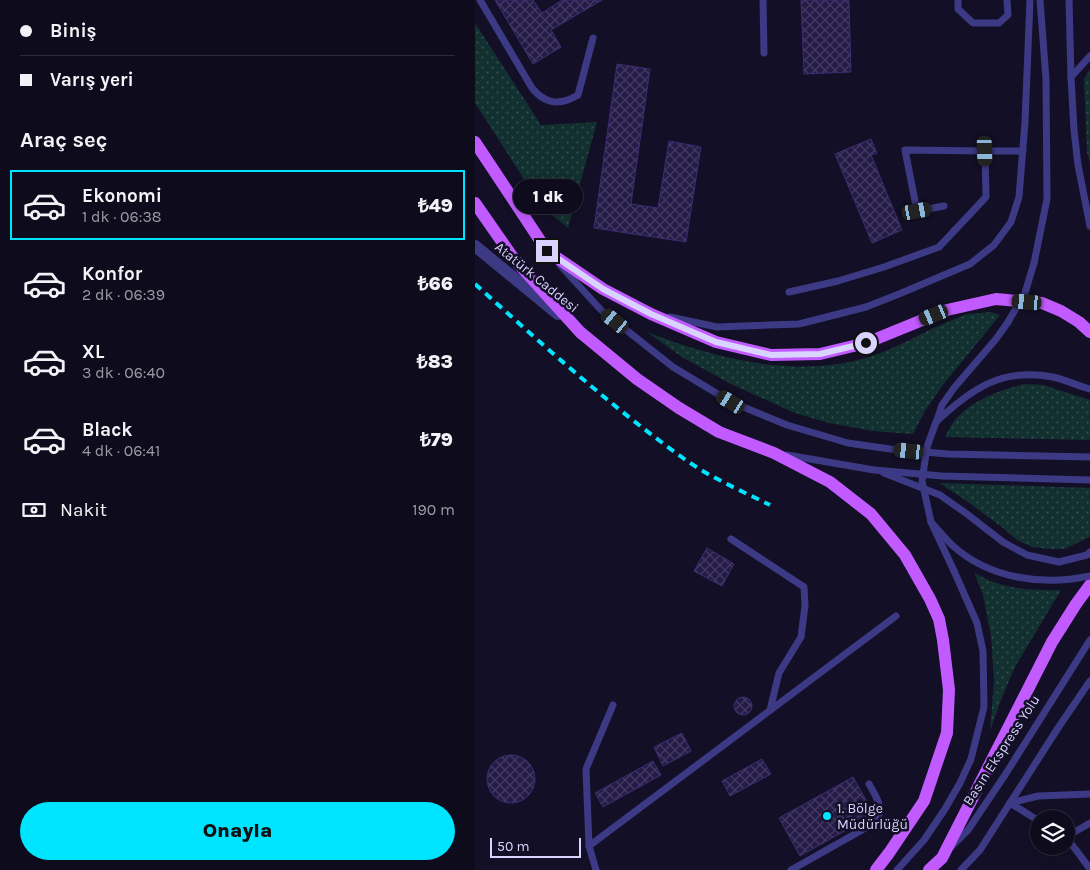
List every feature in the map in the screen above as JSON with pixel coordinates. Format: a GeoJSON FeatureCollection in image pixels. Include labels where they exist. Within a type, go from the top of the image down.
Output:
{"type":"FeatureCollection","features":[{"type":"Feature","properties":{"kind":"main road"},"geometry":{"type":"LineString","coordinates":[[475,142],[547,251],[603,289],[651,314],[716,342],[771,355],[820,354],[866,343],[947,310],[996,299],[1042,303],[1061,311],[1079,322],[1090,332]]}},
{"type":"Feature","properties":{"kind":"main road"},"geometry":{"type":"LineString","coordinates":[[475,202],[514,259],[580,332],[637,379],[679,408],[719,432],[774,453],[830,482],[871,514],[905,555],[939,619],[949,690],[947,733],[924,801],[876,870]]}},
{"type":"Feature","properties":{"kind":"main road"},"geometry":{"type":"LineString","coordinates":[[942,858],[1052,642],[1090,585]]}},
{"type":"Feature","properties":{"kind":"main road","name":"Basın Ekspress Yolu"},"geometry":{"type":"LineString","coordinates":[[929,870],[942,858]]}},
{"type":"Feature","properties":{"kind":"street","name":"Atatürk Caddesi"},"geometry":{"type":"LineString","coordinates":[[475,246],[580,332]]}},
{"type":"Feature","properties":{"kind":"lane"},"geometry":{"type":"LineString","coordinates":[[480,0],[532,88],[547,100],[560,102],[578,95],[593,38]]}},
{"type":"Feature","properties":{"kind":"lane"},"geometry":{"type":"LineString","coordinates":[[763,0],[764,53]]}},
{"type":"Feature","properties":{"kind":"lane"},"geometry":{"type":"LineString","coordinates":[[958,0],[958,9],[973,23],[999,23],[1008,15],[1007,0]]}},
{"type":"Feature","properties":{"kind":"lane"},"geometry":{"type":"LineString","coordinates":[[651,314],[717,327],[799,324],[866,307],[970,264],[994,246],[1011,222],[1019,197],[1031,0]]}},
{"type":"Feature","properties":{"kind":"lane"},"geometry":{"type":"LineString","coordinates":[[897,870],[924,840],[960,783],[971,759],[984,707],[983,651],[977,623],[931,522],[922,481],[927,447],[942,405],[1008,322],[1025,292],[1035,263],[1047,199],[1046,79],[1040,0]]}},
{"type":"Feature","properties":{"kind":"lane"},"geometry":{"type":"LineString","coordinates":[[1069,0],[1071,77],[1077,165],[1090,226]]}},
{"type":"Feature","properties":{"kind":"lane"},"geometry":{"type":"LineString","coordinates":[[1071,77],[1090,56]]}},
{"type":"Feature","properties":{"kind":"lane"},"geometry":{"type":"LineString","coordinates":[[944,206],[917,211],[905,150],[1023,151]]}},
{"type":"Feature","properties":{"kind":"lane"},"geometry":{"type":"LineString","coordinates":[[789,292],[838,281],[939,247],[986,198],[985,151]]}},
{"type":"Feature","properties":{"kind":"lane"},"geometry":{"type":"LineString","coordinates":[[1077,165],[1090,203]]}},
{"type":"Feature","properties":{"kind":"lane"},"geometry":{"type":"LineString","coordinates":[[547,251],[601,310],[673,367],[731,402],[787,425],[848,443],[890,449],[948,454],[1090,456]]}},
{"type":"Feature","properties":{"kind":"lane"},"geometry":{"type":"LineString","coordinates":[[936,422],[957,402],[974,390],[1009,376],[1031,375],[1053,378],[1090,390]]}},
{"type":"Feature","properties":{"kind":"lane"},"geometry":{"type":"LineString","coordinates":[[774,453],[874,470],[942,476],[1090,480]]}},
{"type":"Feature","properties":{"kind":"lane"},"geometry":{"type":"LineString","coordinates":[[874,470],[940,495],[1003,542],[1027,555],[1059,562],[1087,555],[1090,552]]}},
{"type":"Feature","properties":{"kind":"lane"},"geometry":{"type":"LineString","coordinates":[[931,522],[953,546],[989,569],[1032,580],[1057,580],[1090,576]]}},
{"type":"Feature","properties":{"kind":"lane"},"geometry":{"type":"LineString","coordinates":[[731,539],[804,587],[805,606],[801,637],[779,673],[769,710]]}},
{"type":"Feature","properties":{"kind":"lane"},"geometry":{"type":"LineString","coordinates":[[589,846],[897,616]]}},
{"type":"Feature","properties":{"kind":"lane","name":"Basın Ekspress Yolu"},"geometry":{"type":"LineString","coordinates":[[942,858],[968,830],[1005,776],[1090,640]]}},
{"type":"Feature","properties":{"kind":"lane"},"geometry":{"type":"LineString","coordinates":[[961,870],[981,850],[1090,681]]}},
{"type":"Feature","properties":{"kind":"lane"},"geometry":{"type":"LineString","coordinates":[[596,870],[589,846],[586,769],[613,705]]}},
{"type":"Feature","properties":{"kind":"lane"},"geometry":{"type":"LineString","coordinates":[[791,870],[862,830],[879,817],[880,809],[877,799],[869,784]]}},
{"type":"Feature","properties":{"kind":"lane"},"geometry":{"type":"LineString","coordinates":[[1010,803],[1038,796],[1090,794]]}},
{"type":"Feature","properties":{"kind":"lane"},"geometry":{"type":"LineString","coordinates":[[1010,803],[1030,815]]}},
{"type":"Feature","properties":{"kind":"lane"},"geometry":{"type":"LineString","coordinates":[[1075,832],[1090,823]]}},
{"type":"Feature","properties":{"kind":"lane"},"geometry":{"type":"LineString","coordinates":[[1075,849],[1090,869]]}},
{"type":"Feature","properties":{"kind":"green space"},"geometry":{"type":"Polygon","coordinates":[[[475,23],[541,125],[597,122],[568,228],[542,207],[475,103],[475,23]]]}},
{"type":"Feature","properties":{"kind":"green space"},"geometry":{"type":"Polygon","coordinates":[[[1090,69],[1090,163],[1087,152],[1084,79],[1090,69]]]}},
{"type":"Feature","properties":{"kind":"green space"},"geometry":{"type":"Polygon","coordinates":[[[991,312],[1000,315],[942,386],[925,411],[913,434],[873,431],[829,423],[795,413],[731,384],[682,357],[647,332],[705,352],[736,359],[798,366],[829,365],[859,360],[888,350],[963,315],[991,312]]]}},
{"type":"Feature","properties":{"kind":"green space"},"geometry":{"type":"Polygon","coordinates":[[[1024,384],[1043,385],[1090,400],[1090,440],[945,437],[955,420],[978,401],[995,393],[1024,384]]]}},
{"type":"Feature","properties":{"kind":"green space"},"geometry":{"type":"Polygon","coordinates":[[[939,483],[1090,488],[1090,537],[1064,549],[1032,547],[1017,540],[964,499],[939,483]]]}},
{"type":"Feature","properties":{"kind":"green space"},"geometry":{"type":"Polygon","coordinates":[[[974,572],[994,582],[1016,588],[1061,590],[1015,667],[990,731],[994,681],[991,636],[983,595],[974,572]]]}},
{"type":"Feature","properties":{"kind":"building"},"geometry":{"type":"Polygon","coordinates":[[[495,0],[533,0],[542,13],[562,0],[602,0],[551,30],[561,47],[533,64],[495,0]]]}},
{"type":"Feature","properties":{"kind":"building"},"geometry":{"type":"Polygon","coordinates":[[[801,0],[849,0],[851,72],[804,74],[801,0]]]}},
{"type":"Feature","properties":{"kind":"building"},"geometry":{"type":"Polygon","coordinates":[[[617,64],[650,69],[631,204],[658,208],[669,141],[701,147],[686,242],[594,228],[617,64]]]}},
{"type":"Feature","properties":{"kind":"building"},"geometry":{"type":"Polygon","coordinates":[[[871,139],[877,153],[871,155],[902,230],[872,243],[835,154],[871,139]]]}},
{"type":"Feature","properties":{"kind":"building"},"geometry":{"type":"Polygon","coordinates":[[[707,548],[734,564],[722,586],[694,571],[707,548]]]}},
{"type":"Feature","properties":{"kind":"building"},"geometry":{"type":"Polygon","coordinates":[[[743,697],[749,700],[752,706],[749,712],[743,715],[737,712],[734,706],[737,700],[743,697]]]}},
{"type":"Feature","properties":{"kind":"building"},"geometry":{"type":"Polygon","coordinates":[[[682,733],[691,751],[663,766],[654,747],[682,733]]]}},
{"type":"Feature","properties":{"kind":"building"},"geometry":{"type":"Polygon","coordinates":[[[511,755],[520,757],[528,762],[533,770],[535,779],[533,788],[528,796],[520,801],[511,803],[502,801],[494,796],[489,788],[487,779],[489,770],[494,762],[502,757],[511,755]]]}},
{"type":"Feature","properties":{"kind":"building"},"geometry":{"type":"Polygon","coordinates":[[[762,759],[771,774],[730,796],[722,781],[762,759]]]}},
{"type":"Feature","properties":{"kind":"building"},"geometry":{"type":"Polygon","coordinates":[[[653,761],[661,775],[603,807],[595,793],[653,761]]]}},
{"type":"Feature","properties":{"kind":"building","name":"1. Bölge Müdürlüğü"},"geometry":{"type":"Polygon","coordinates":[[[853,777],[874,814],[800,856],[779,818],[853,777]]]}},
{"type":"Feature","properties":{"kind":"railway"},"geometry":{"type":"LineString","coordinates":[[475,284],[576,374],[656,438],[703,471],[770,505]]}},
{"type":"Feature","properties":{"kind":"place","name":"1. Bölge Müdürlüğü"},"geometry":{"type":"Point","coordinates":[827,816]}},
{"type":"Feature","properties":{"kind":"route"},"geometry":{"type":"LineString","coordinates":[[547,251],[603,289],[651,314],[716,342],[771,355],[820,354],[866,343]]}}]}
